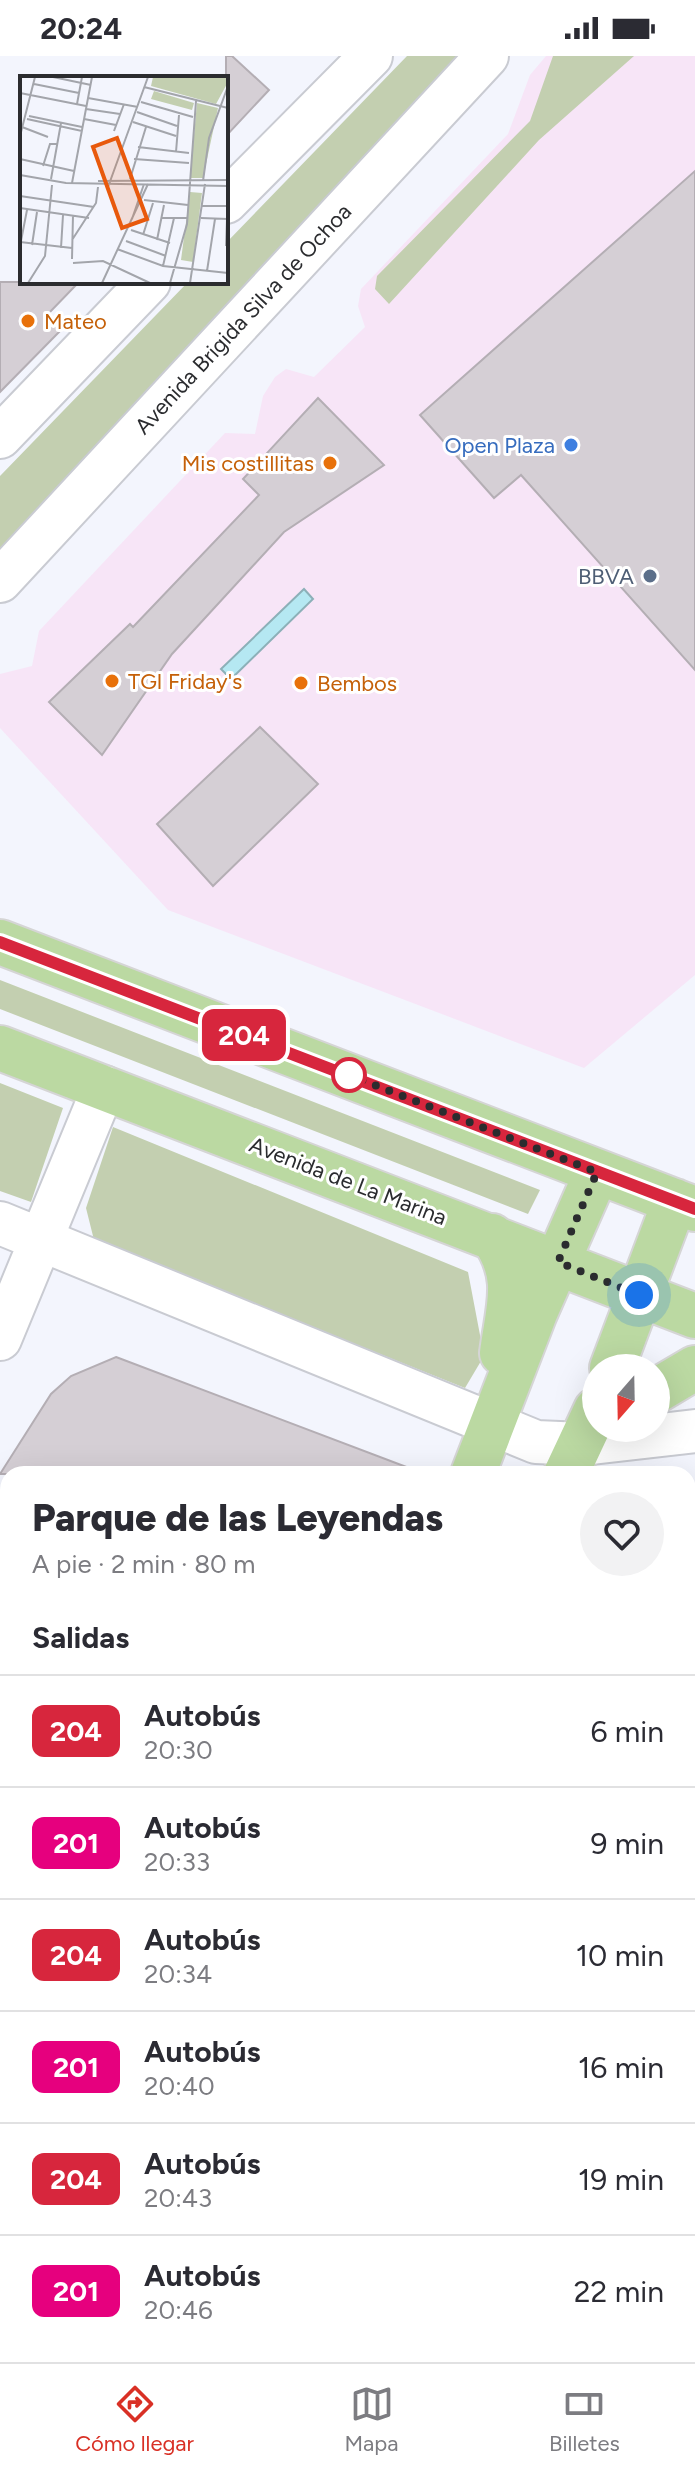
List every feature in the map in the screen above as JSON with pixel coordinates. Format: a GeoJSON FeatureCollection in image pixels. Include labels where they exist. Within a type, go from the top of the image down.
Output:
{"type":"FeatureCollection","features":[{"type":"Feature","properties":{"kind":"main road"},"geometry":{"type":"LineString","coordinates":[[0,912],[47,961]]}},
{"type":"Feature","properties":{"kind":"main road"},"geometry":{"type":"LineString","coordinates":[[0,942],[685,1205],[639,1295],[617,1354]]}},
{"type":"Feature","properties":{"kind":"main road","name":"Avenida de La Marina"},"geometry":{"type":"LineString","coordinates":[[0,1048],[695,1316]]}},
{"type":"Feature","properties":{"kind":"main road"},"geometry":{"type":"LineString","coordinates":[[476,1466],[597,1172]]}},
{"type":"Feature","properties":{"kind":"main road"},"geometry":{"type":"LineString","coordinates":[[492,1236],[507,1259],[512,1281],[493,1423]]}},
{"type":"Feature","properties":{"kind":"main road"},"geometry":{"type":"LineString","coordinates":[[670,1383],[695,1368]]}},
{"type":"Feature","properties":{"kind":"street"},"geometry":{"type":"LineString","coordinates":[[228,200],[371,56]]}},
{"type":"Feature","properties":{"kind":"street","name":"Avenida Brigida Silva de Ochoa"},"geometry":{"type":"LineString","coordinates":[[0,581],[487,56]]}},
{"type":"Feature","properties":{"kind":"street"},"geometry":{"type":"LineString","coordinates":[[0,437],[147,284]]}},
{"type":"Feature","properties":{"kind":"street"},"geometry":{"type":"LineString","coordinates":[[0,1339],[104,1087]]}},
{"type":"Feature","properties":{"kind":"street"},"geometry":{"type":"LineString","coordinates":[[0,1223],[536,1442],[582,1439]]}},
{"type":"Feature","properties":{"kind":"street"},"geometry":{"type":"LineString","coordinates":[[670,1433],[695,1431]]}},
{"type":"Feature","properties":{"kind":"shaded area"},"geometry":{"type":"Polygon","coordinates":[[[546,56],[695,56],[695,975],[584,1068],[168,910],[0,728],[0,674],[32,666],[39,631],[225,433],[255,434],[263,396],[275,377],[286,369],[314,377],[365,327],[358,306],[361,289],[508,134],[530,75],[546,56]]]}},
{"type":"Feature","properties":{"kind":"green space"},"geometry":{"type":"Polygon","coordinates":[[[407,56],[479,56],[0,549],[0,476],[186,284],[228,284],[228,241],[407,56]]]}},
{"type":"Feature","properties":{"kind":"green space"},"geometry":{"type":"Polygon","coordinates":[[[553,56],[634,56],[539,140],[389,304],[375,289],[377,276],[530,121],[553,56]]]}},
{"type":"Feature","properties":{"kind":"green space"},"geometry":{"type":"Polygon","coordinates":[[[0,980],[540,1190],[528,1214],[0,1009],[0,980]]]}},
{"type":"Feature","properties":{"kind":"green space"},"geometry":{"type":"Polygon","coordinates":[[[0,1083],[63,1108],[31,1202],[0,1191],[0,1083]]]}},
{"type":"Feature","properties":{"kind":"green space"},"geometry":{"type":"Polygon","coordinates":[[[113,1127],[468,1272],[484,1356],[465,1388],[94,1240],[86,1208],[113,1127]]]}},
{"type":"Feature","properties":{"kind":"water"},"geometry":{"type":"Polygon","coordinates":[[[304,589],[313,599],[231,679],[221,669],[304,589]]]}},
{"type":"Feature","properties":{"kind":"building"},"geometry":{"type":"Polygon","coordinates":[[[226,56],[232,56],[269,90],[228,134],[228,76],[226,56]]]}},
{"type":"Feature","properties":{"kind":"building","name":"Open Plaza"},"geometry":{"type":"Polygon","coordinates":[[[695,171],[695,670],[521,475],[494,498],[420,415],[695,171]]]}},
{"type":"Feature","properties":{"kind":"building","name":"Mateo"},"geometry":{"type":"Polygon","coordinates":[[[0,282],[77,284],[48,314],[63,328],[0,392],[0,282]]]}},
{"type":"Feature","properties":{"kind":"building"},"geometry":{"type":"Polygon","coordinates":[[[318,398],[384,465],[284,532],[172,654],[102,755],[49,702],[130,624],[133,627],[259,495],[243,479],[318,398]]]}},
{"type":"Feature","properties":{"kind":"building"},"geometry":{"type":"Polygon","coordinates":[[[260,727],[318,784],[213,886],[157,824],[260,727]]]}},
{"type":"Feature","properties":{"kind":"building"},"geometry":{"type":"Polygon","coordinates":[[[116,1357],[404,1466],[5,1466],[51,1394],[71,1376],[116,1357]]]}},
{"type":"Feature","properties":{"kind":"bus line","name":"204"},"geometry":{"type":"LineString","coordinates":[[0,942],[695,1209]]}},
{"type":"Feature","properties":{"kind":"place","name":"Mateo"},"geometry":{"type":"Point","coordinates":[28,321]}},
{"type":"Feature","properties":{"kind":"place","name":"Open Plaza"},"geometry":{"type":"Point","coordinates":[571,445]}},
{"type":"Feature","properties":{"kind":"place","name":"Mis costillitas"},"geometry":{"type":"Point","coordinates":[330,463]}},
{"type":"Feature","properties":{"kind":"place","name":"BBVA"},"geometry":{"type":"Point","coordinates":[650,576]}},
{"type":"Feature","properties":{"kind":"place","name":"TGI Friday's"},"geometry":{"type":"Point","coordinates":[112,681]}},
{"type":"Feature","properties":{"kind":"place","name":"Bembos"},"geometry":{"type":"Point","coordinates":[301,683]}},
{"type":"Feature","properties":{"kind":"route"},"geometry":{"type":"LineString","coordinates":[[349,1075],[597,1172],[558,1262],[639,1295]]}}]}
